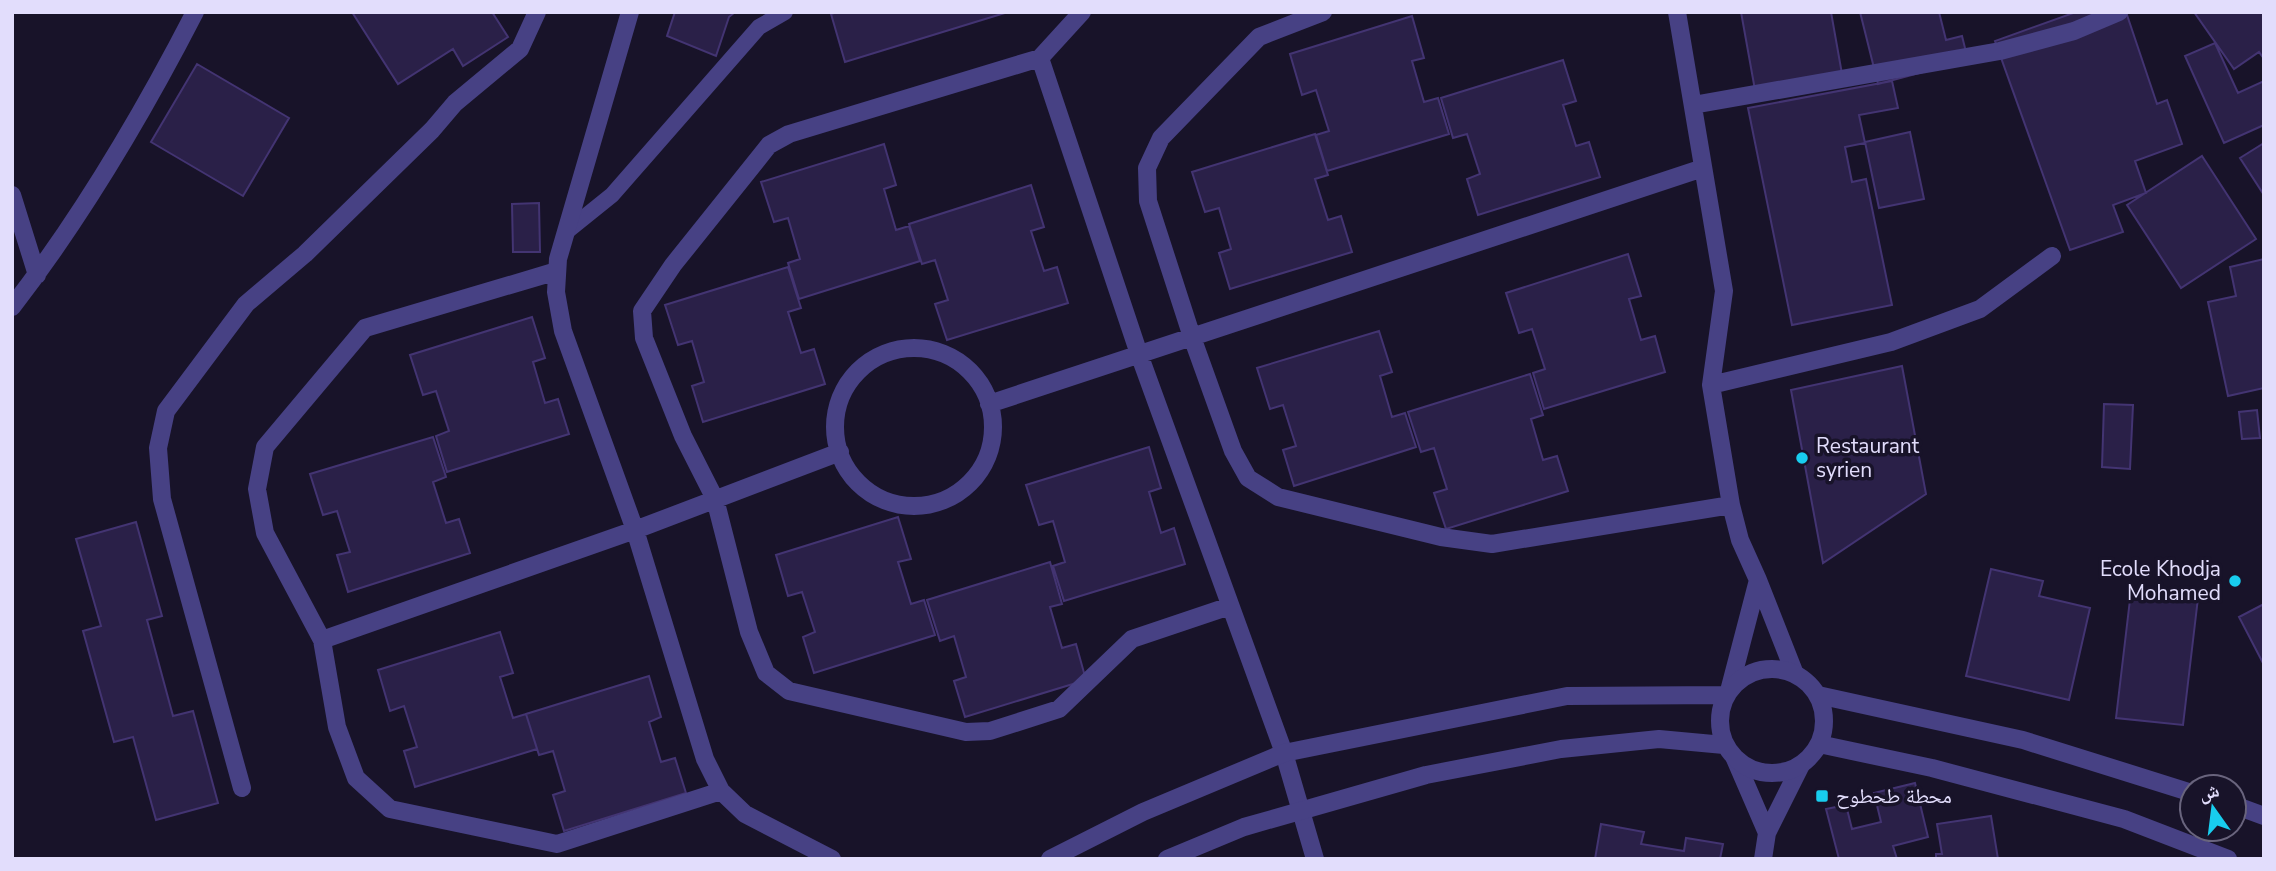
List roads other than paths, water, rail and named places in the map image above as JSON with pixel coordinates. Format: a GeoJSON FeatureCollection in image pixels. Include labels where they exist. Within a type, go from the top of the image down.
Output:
{"type":"FeatureCollection","features":[{"type":"Feature","properties":{"kind":"street"},"geometry":{"type":"LineString","coordinates":[[12,307],[37,275],[159,82],[195,12]]}},
{"type":"Feature","properties":{"kind":"street"},"geometry":{"type":"LineString","coordinates":[[242,788],[162,499],[158,448],[166,411],[246,304],[305,254],[432,130],[456,103],[520,49],[537,12]]}},
{"type":"Feature","properties":{"kind":"street"},"geometry":{"type":"LineString","coordinates":[[630,12],[557,271],[556,292],[563,331],[635,530],[705,759],[721,791],[745,814],[832,859]]}},
{"type":"Feature","properties":{"kind":"street"},"geometry":{"type":"LineString","coordinates":[[1082,12],[1040,58],[789,135],[769,145],[673,265],[642,311],[644,338],[683,436],[715,499],[749,632],[766,673],[789,691],[966,732],[990,732],[1059,709],[1132,639],[1230,606]]}},
{"type":"Feature","properties":{"kind":"street"},"geometry":{"type":"LineString","coordinates":[[1323,12],[1259,37],[1161,138],[1147,167],[1148,201],[1192,337],[1233,450],[1248,478],[1278,497],[1441,537],[1492,544],[1731,505]]}},
{"type":"Feature","properties":{"kind":"street"},"geometry":{"type":"LineString","coordinates":[[1677,12],[1724,291],[1711,385],[1731,505],[1740,540],[1795,674]]}},
{"type":"Feature","properties":{"kind":"street"},"geometry":{"type":"LineString","coordinates":[[2069,12],[2074,31]]}},
{"type":"Feature","properties":{"kind":"street"},"geometry":{"type":"LineString","coordinates":[[1693,104],[2000,51],[2074,31],[2119,12]]}},
{"type":"Feature","properties":{"kind":"street"},"geometry":{"type":"LineString","coordinates":[[1040,58],[1139,354],[1284,753],[1315,859]]}},
{"type":"Feature","properties":{"kind":"street"},"geometry":{"type":"LineString","coordinates":[[989,404],[1703,168]]}},
{"type":"Feature","properties":{"kind":"street"},"geometry":{"type":"LineString","coordinates":[[12,195],[37,275]]}},
{"type":"Feature","properties":{"kind":"street"},"geometry":{"type":"LineString","coordinates":[[1711,385],[1891,342],[1980,309],[2052,256]]}},
{"type":"Feature","properties":{"kind":"street"},"geometry":{"type":"LineString","coordinates":[[557,271],[365,328],[265,447],[257,489],[265,533],[322,640],[337,727],[356,778],[390,809],[557,844],[721,791]]}},
{"type":"Feature","properties":{"kind":"street"},"geometry":{"type":"LineString","coordinates":[[917,348],[944,353],[968,368],[985,390],[989,404],[993,416],[992,447],[980,472],[961,492],[936,503],[910,506],[884,500],[860,485],[844,464],[835,436],[837,409],[848,384],[867,363],[891,351],[917,348]]}},
{"type":"Feature","properties":{"kind":"street"},"geometry":{"type":"LineString","coordinates":[[322,640],[635,530],[840,452]]}},
{"type":"Feature","properties":{"kind":"street"},"geometry":{"type":"LineString","coordinates":[[1758,580],[1728,693],[1720,711],[1719,729],[1767,833]]}},
{"type":"Feature","properties":{"kind":"street"},"geometry":{"type":"LineString","coordinates":[[1050,859],[1143,811],[1284,753],[1567,695],[1728,693],[1749,674],[1764,668],[1795,674],[1808,682],[1818,695],[1825,725],[1819,744],[1801,765],[1767,833],[1763,859]]}},
{"type":"Feature","properties":{"kind":"street"},"geometry":{"type":"LineString","coordinates":[[1818,695],[2023,740],[2178,789]]}},
{"type":"Feature","properties":{"kind":"street"},"geometry":{"type":"LineString","coordinates":[[1167,859],[1244,827],[1299,810],[1426,775],[1561,749],[1658,739],[1730,752],[1750,769],[1767,773],[1784,772],[1801,765]]}},
{"type":"Feature","properties":{"kind":"street"},"geometry":{"type":"LineString","coordinates":[[1819,744],[1932,768],[2123,819],[2228,859]]}},
{"type":"Feature","properties":{"kind":"lane"},"geometry":{"type":"LineString","coordinates":[[566,232],[612,195],[759,27],[785,12]]}},
{"type":"Feature","properties":{"kind":"place","name":"Restaurant syrien"},"geometry":{"type":"Point","coordinates":[1802,458]}},
{"type":"Feature","properties":{"kind":"place","name":"Ecole Khodja Mohamed"},"geometry":{"type":"Point","coordinates":[2235,581]}},
{"type":"Feature","properties":{"kind":"place","name":"محطة طحطوح"},"geometry":{"type":"Point","coordinates":[1822,796]}}]}
